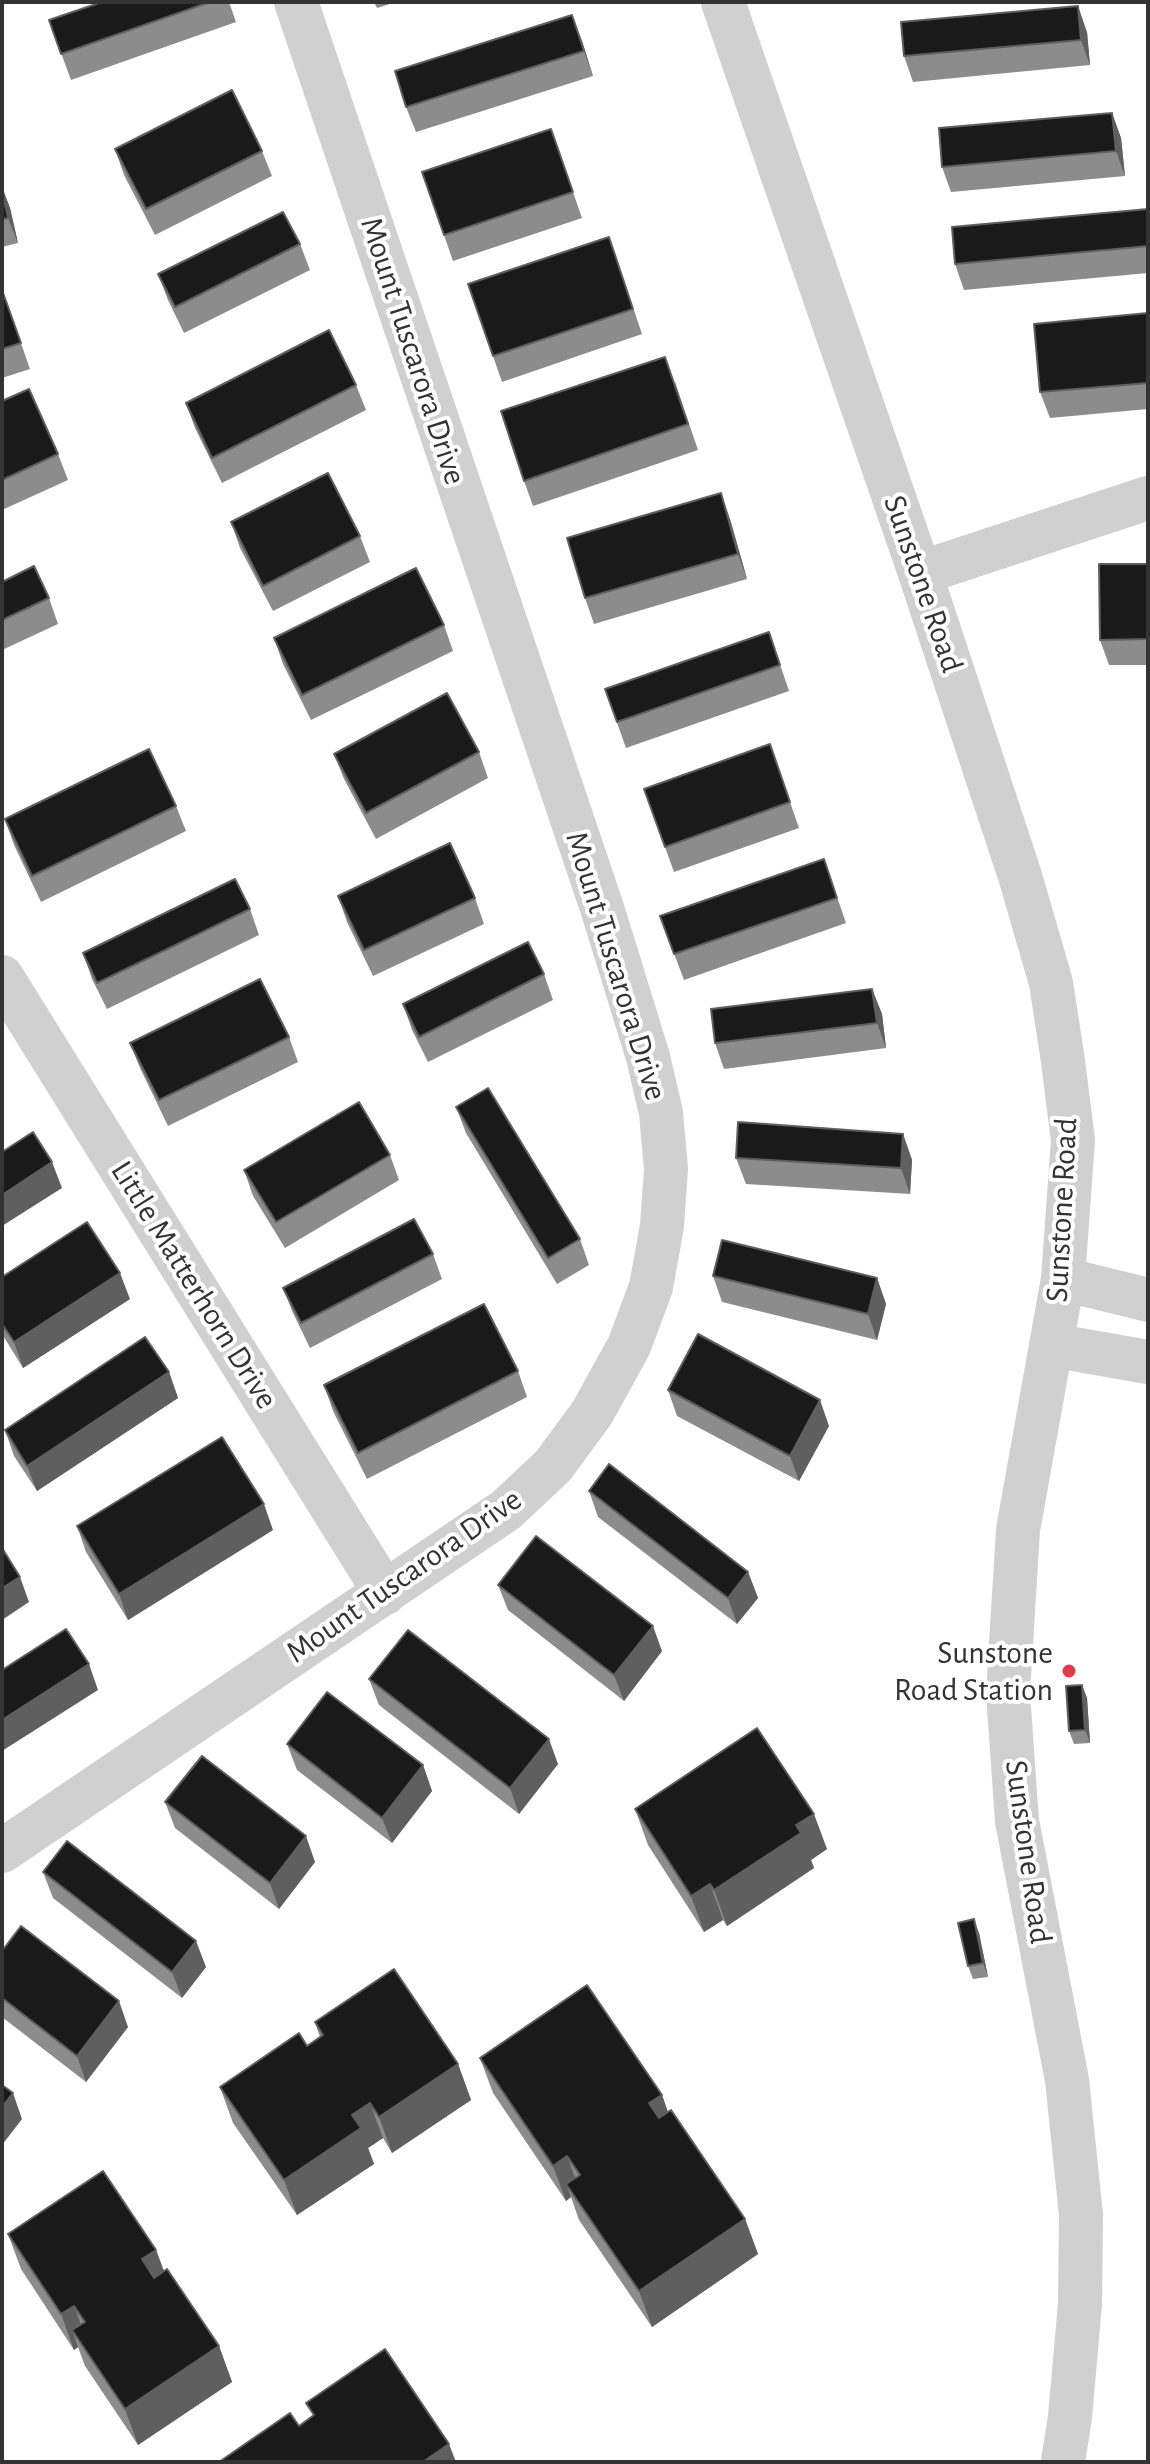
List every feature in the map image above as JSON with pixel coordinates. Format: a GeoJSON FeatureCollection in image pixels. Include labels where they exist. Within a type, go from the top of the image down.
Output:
{"type":"FeatureCollection","features":[{"type":"Feature","properties":{"kind":"street","name":"Mount Tuscarora Drive"},"geometry":{"type":"LineString","coordinates":[[2,1851],[506,1510],[553,1466],[592,1413],[629,1346],[651,1287],[662,1226],[666,1169],[661,1113],[648,1057],[603,911],[296,2]]}},
{"type":"Feature","properties":{"kind":"street","name":"Sunstone Road"},"geometry":{"type":"LineString","coordinates":[[723,2],[920,573],[1020,876],[1051,983],[1073,1140],[1063,1279],[1018,1530],[1008,1693],[1017,1821],[1067,2080],[1081,2215],[1080,2304],[1063,2462]]}},
{"type":"Feature","properties":{"kind":"street"},"geometry":{"type":"LineString","coordinates":[[920,573],[1148,498]]}},
{"type":"Feature","properties":{"kind":"street","name":"Little Matterhorn Drive"},"geometry":{"type":"LineString","coordinates":[[2,977],[385,1593]]}},
{"type":"Feature","properties":{"kind":"street"},"geometry":{"type":"LineString","coordinates":[[1063,1279],[1148,1300]]}},
{"type":"Feature","properties":{"kind":"street"},"geometry":{"type":"LineString","coordinates":[[1051,1345],[1148,1362]]}},
{"type":"Feature","properties":{"kind":"building"},"geometry":{"type":"Polygon","coordinates":[[[102,2],[210,2],[61,54],[49,20],[102,2]]]}},
{"type":"Feature","properties":{"kind":"building"},"geometry":{"type":"Polygon","coordinates":[[[1078,6],[1081,40],[904,56],[901,22],[1078,6]]]}},
{"type":"Feature","properties":{"kind":"building"},"geometry":{"type":"Polygon","coordinates":[[[572,15],[584,51],[406,107],[395,71],[572,15]]]}},
{"type":"Feature","properties":{"kind":"building"},"geometry":{"type":"Polygon","coordinates":[[[232,90],[262,151],[146,209],[115,149],[232,90]]]}},
{"type":"Feature","properties":{"kind":"building"},"geometry":{"type":"Polygon","coordinates":[[[1112,113],[1116,151],[942,167],[939,128],[1112,113]]]}},
{"type":"Feature","properties":{"kind":"building"},"geometry":{"type":"Polygon","coordinates":[[[551,129],[573,192],[444,235],[422,172],[551,129]]]}},
{"type":"Feature","properties":{"kind":"building"},"geometry":{"type":"Polygon","coordinates":[[[2,190],[8,218],[2,219],[2,190]]]}},
{"type":"Feature","properties":{"kind":"building"},"geometry":{"type":"Polygon","coordinates":[[[1148,209],[1148,246],[955,264],[952,227],[1148,209]]]}},
{"type":"Feature","properties":{"kind":"building"},"geometry":{"type":"Polygon","coordinates":[[[283,212],[300,244],[175,307],[158,274],[283,212]]]}},
{"type":"Feature","properties":{"kind":"building"},"geometry":{"type":"Polygon","coordinates":[[[609,237],[633,309],[493,356],[468,284],[609,237]]]}},
{"type":"Feature","properties":{"kind":"building"},"geometry":{"type":"Polygon","coordinates":[[[2,290],[21,343],[2,349],[2,290]]]}},
{"type":"Feature","properties":{"kind":"building"},"geometry":{"type":"Polygon","coordinates":[[[1148,313],[1148,383],[1040,392],[1034,324],[1148,313]]]}},
{"type":"Feature","properties":{"kind":"building"},"geometry":{"type":"Polygon","coordinates":[[[329,330],[356,385],[212,458],[186,403],[329,330]]]}},
{"type":"Feature","properties":{"kind":"building"},"geometry":{"type":"Polygon","coordinates":[[[665,357],[688,424],[524,481],[501,411],[665,357]]]}},
{"type":"Feature","properties":{"kind":"building"},"geometry":{"type":"Polygon","coordinates":[[[29,389],[58,454],[2,480],[2,401],[29,389]]]}},
{"type":"Feature","properties":{"kind":"building"},"geometry":{"type":"Polygon","coordinates":[[[328,473],[360,536],[263,586],[231,522],[328,473]]]}},
{"type":"Feature","properties":{"kind":"building"},"geometry":{"type":"Polygon","coordinates":[[[721,493],[738,554],[585,598],[567,538],[721,493]]]}},
{"type":"Feature","properties":{"kind":"building"},"geometry":{"type":"Polygon","coordinates":[[[1099,564],[1148,564],[1148,639],[1100,640],[1099,564]]]}},
{"type":"Feature","properties":{"kind":"building"},"geometry":{"type":"Polygon","coordinates":[[[34,566],[49,598],[2,620],[2,582],[34,566]]]}},
{"type":"Feature","properties":{"kind":"building"},"geometry":{"type":"Polygon","coordinates":[[[416,568],[444,625],[302,695],[274,638],[416,568]]]}},
{"type":"Feature","properties":{"kind":"building"},"geometry":{"type":"Polygon","coordinates":[[[769,632],[780,665],[617,722],[605,689],[769,632]]]}},
{"type":"Feature","properties":{"kind":"building"},"geometry":{"type":"Polygon","coordinates":[[[447,693],[479,752],[366,813],[334,754],[447,693]]]}},
{"type":"Feature","properties":{"kind":"building"},"geometry":{"type":"Polygon","coordinates":[[[770,744],[790,802],[665,847],[644,789],[770,744]]]}},
{"type":"Feature","properties":{"kind":"building"},"geometry":{"type":"Polygon","coordinates":[[[149,749],[176,806],[32,876],[5,819],[149,749]]]}},
{"type":"Feature","properties":{"kind":"building"},"geometry":{"type":"Polygon","coordinates":[[[450,843],[475,898],[364,950],[338,896],[450,843]]]}},
{"type":"Feature","properties":{"kind":"building"},"geometry":{"type":"Polygon","coordinates":[[[824,859],[837,898],[674,954],[660,916],[824,859]]]}},
{"type":"Feature","properties":{"kind":"building"},"geometry":{"type":"Polygon","coordinates":[[[235,879],[250,909],[97,983],[83,953],[235,879]]]}},
{"type":"Feature","properties":{"kind":"building"},"geometry":{"type":"Polygon","coordinates":[[[528,942],[544,974],[419,1037],[403,1004],[528,942]]]}},
{"type":"Feature","properties":{"kind":"building"},"geometry":{"type":"Polygon","coordinates":[[[260,979],[289,1037],[159,1100],[130,1043],[260,979]]]}},
{"type":"Feature","properties":{"kind":"building"},"geometry":{"type":"Polygon","coordinates":[[[872,989],[877,1023],[715,1043],[711,1009],[872,989]]]}},
{"type":"Feature","properties":{"kind":"building"},"geometry":{"type":"Polygon","coordinates":[[[488,1088],[580,1239],[548,1258],[456,1107],[488,1088]]]}},
{"type":"Feature","properties":{"kind":"building"},"geometry":{"type":"Polygon","coordinates":[[[359,1102],[390,1155],[276,1222],[244,1170],[359,1102]]]}},
{"type":"Feature","properties":{"kind":"building"},"geometry":{"type":"Polygon","coordinates":[[[738,1122],[903,1134],[901,1168],[736,1158],[738,1122]]]}},
{"type":"Feature","properties":{"kind":"building"},"geometry":{"type":"Polygon","coordinates":[[[33,1132],[52,1162],[2,1195],[2,1152],[33,1132]]]}},
{"type":"Feature","properties":{"kind":"building"},"geometry":{"type":"Polygon","coordinates":[[[414,1219],[433,1254],[301,1323],[283,1288],[414,1219]]]}},
{"type":"Feature","properties":{"kind":"building"},"geometry":{"type":"Polygon","coordinates":[[[87,1222],[120,1273],[14,1342],[2,1324],[2,1277],[87,1222]]]}},
{"type":"Feature","properties":{"kind":"building"},"geometry":{"type":"Polygon","coordinates":[[[722,1240],[877,1278],[868,1314],[713,1276],[722,1240]]]}},
{"type":"Feature","properties":{"kind":"building"},"geometry":{"type":"Polygon","coordinates":[[[484,1304],[518,1371],[358,1453],[324,1385],[484,1304]]]}},
{"type":"Feature","properties":{"kind":"building"},"geometry":{"type":"Polygon","coordinates":[[[698,1334],[820,1400],[790,1456],[668,1390],[698,1334]]]}},
{"type":"Feature","properties":{"kind":"building"},"geometry":{"type":"Polygon","coordinates":[[[145,1337],[169,1372],[27,1466],[5,1430],[145,1337]]]}},
{"type":"Feature","properties":{"kind":"building"},"geometry":{"type":"Polygon","coordinates":[[[222,1437],[264,1504],[119,1594],[77,1526],[222,1437]]]}},
{"type":"Feature","properties":{"kind":"building"},"geometry":{"type":"Polygon","coordinates":[[[609,1464],[748,1572],[728,1598],[589,1491],[609,1464]]]}},
{"type":"Feature","properties":{"kind":"building"},"geometry":{"type":"Polygon","coordinates":[[[536,1536],[653,1626],[614,1675],[498,1585],[536,1536]]]}},
{"type":"Feature","properties":{"kind":"building"},"geometry":{"type":"Polygon","coordinates":[[[2,1548],[20,1577],[2,1588],[2,1548]]]}},
{"type":"Feature","properties":{"kind":"building"},"geometry":{"type":"Polygon","coordinates":[[[66,1629],[89,1664],[2,1720],[2,1670],[66,1629]]]}},
{"type":"Feature","properties":{"kind":"building"},"geometry":{"type":"Polygon","coordinates":[[[408,1630],[549,1739],[510,1788],[369,1679],[408,1630]]]}},
{"type":"Feature","properties":{"kind":"building"},"geometry":{"type":"Polygon","coordinates":[[[1082,1685],[1085,1730],[1069,1731],[1066,1686],[1082,1685]]]}},
{"type":"Feature","properties":{"kind":"building"},"geometry":{"type":"Polygon","coordinates":[[[327,1692],[423,1765],[382,1818],[287,1744],[327,1692]]]}},
{"type":"Feature","properties":{"kind":"building"},"geometry":{"type":"Polygon","coordinates":[[[757,1728],[814,1814],[796,1825],[801,1833],[714,1890],[710,1884],[691,1896],[635,1809],[757,1728]]]}},
{"type":"Feature","properties":{"kind":"building"},"geometry":{"type":"Polygon","coordinates":[[[202,1756],[306,1836],[270,1883],[165,1802],[202,1756]]]}},
{"type":"Feature","properties":{"kind":"building"},"geometry":{"type":"Polygon","coordinates":[[[67,1841],[196,1941],[172,1972],[43,1872],[67,1841]]]}},
{"type":"Feature","properties":{"kind":"building"},"geometry":{"type":"Polygon","coordinates":[[[974,1919],[983,1963],[968,1966],[958,1923],[974,1919]]]}},
{"type":"Feature","properties":{"kind":"building"},"geometry":{"type":"Polygon","coordinates":[[[21,1926],[119,2001],[77,2056],[2,1998],[2,1951],[21,1926]]]}},
{"type":"Feature","properties":{"kind":"building"},"geometry":{"type":"Polygon","coordinates":[[[394,1969],[458,2064],[379,2117],[370,2103],[352,2115],[361,2128],[284,2180],[220,2087],[299,2033],[307,2046],[323,2035],[315,2022],[394,1969]]]}},
{"type":"Feature","properties":{"kind":"building"},"geometry":{"type":"Polygon","coordinates":[[[587,1985],[662,2095],[649,2103],[659,2118],[671,2110],[745,2219],[639,2291],[566,2184],[580,2175],[567,2156],[553,2166],[480,2058],[587,1985]]]}},
{"type":"Feature","properties":{"kind":"building"},"geometry":{"type":"Polygon","coordinates":[[[2,2085],[13,2093],[2,2107],[2,2085]]]}},
{"type":"Feature","properties":{"kind":"building"},"geometry":{"type":"Polygon","coordinates":[[[103,2171],[156,2250],[142,2259],[154,2278],[167,2269],[219,2346],[125,2409],[72,2330],[85,2322],[74,2306],[61,2314],[8,2234],[103,2171]]]}},
{"type":"Feature","properties":{"kind":"building"},"geometry":{"type":"Polygon","coordinates":[[[385,2349],[449,2444],[423,2462],[219,2462],[290,2413],[299,2426],[314,2415],[306,2403],[385,2349]]]}},
{"type":"Feature","properties":{"kind":"place","name":"Sunstone Road Station"},"geometry":{"type":"Point","coordinates":[1069,1671]}}]}
